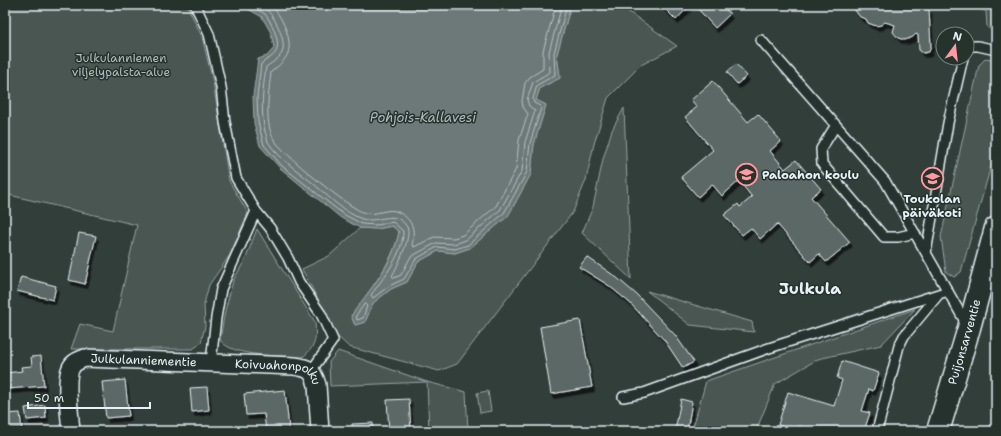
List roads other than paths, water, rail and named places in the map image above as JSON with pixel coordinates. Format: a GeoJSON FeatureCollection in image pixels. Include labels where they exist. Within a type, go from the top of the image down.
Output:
{"type":"FeatureCollection","features":[{"type":"Feature","properties":{"kind":"main road","name":"Puijonsarventie"},"geometry":{"type":"LineString","coordinates":[[938,431],[969,328],[996,228]]}},
{"type":"Feature","properties":{"kind":"street","name":"Julkulanniementie"},"geometry":{"type":"LineString","coordinates":[[71,431],[68,377],[71,366],[77,361],[85,358],[212,362]]}},
{"type":"Feature","properties":{"kind":"street","name":"Koivuahonpolku"},"geometry":{"type":"LineString","coordinates":[[212,362],[294,366],[304,367],[311,371],[317,385],[320,431]]}},
{"type":"Feature","properties":{"kind":"lane"},"geometry":{"type":"LineString","coordinates":[[194,5],[209,34],[236,178],[256,211],[270,228],[288,258],[299,282],[321,314],[333,340],[311,371]]}},
{"type":"Feature","properties":{"kind":"lane"},"geometry":{"type":"LineString","coordinates":[[761,40],[885,181],[926,253],[943,292],[969,328]]}},
{"type":"Feature","properties":{"kind":"lane"},"geometry":{"type":"LineString","coordinates":[[975,46],[996,50]]}},
{"type":"Feature","properties":{"kind":"lane"},"geometry":{"type":"LineString","coordinates":[[926,253],[948,123],[961,66]]}},
{"type":"Feature","properties":{"kind":"lane"},"geometry":{"type":"LineString","coordinates":[[836,125],[821,149],[822,164],[884,237],[898,238],[914,233]]}},
{"type":"Feature","properties":{"kind":"lane"},"geometry":{"type":"LineString","coordinates":[[212,362],[216,318],[221,289],[256,211]]}},
{"type":"Feature","properties":{"kind":"lane"},"geometry":{"type":"LineString","coordinates":[[623,397],[644,393],[770,348],[943,292]]}},
{"type":"Feature","properties":{"kind":"lane"},"geometry":{"type":"LineString","coordinates":[[877,431],[904,336],[943,292]]}},
{"type":"Feature","properties":{"kind":"water","name":"Pohjois-Kallavesi"},"geometry":{"type":"Polygon","coordinates":[[[241,5],[571,5],[557,54],[560,78],[540,88],[536,100],[546,105],[534,144],[531,174],[508,216],[470,248],[455,253],[438,251],[418,262],[407,282],[391,289],[373,303],[365,322],[355,325],[351,316],[386,266],[392,255],[399,232],[392,226],[377,229],[360,228],[341,218],[280,168],[260,146],[254,123],[253,96],[258,59],[267,56],[274,48],[271,33],[262,17],[241,5]]]}},
{"type":"Feature","properties":{"kind":"place","name":"Paloahon koulu"},"geometry":{"type":"Point","coordinates":[746,175]}},
{"type":"Feature","properties":{"kind":"place","name":"Toukolan päiväkoti"},"geometry":{"type":"Point","coordinates":[932,178]}},
{"type":"Feature","properties":{"kind":"district","name":"Julkula"},"geometry":{"type":"Point","coordinates":[810,288]}},
{"type":"Feature","properties":{"kind":"park label","name":"Julkulanniemen viljelypalsta-alue"},"geometry":{"type":"Point","coordinates":[121,65]}}]}
